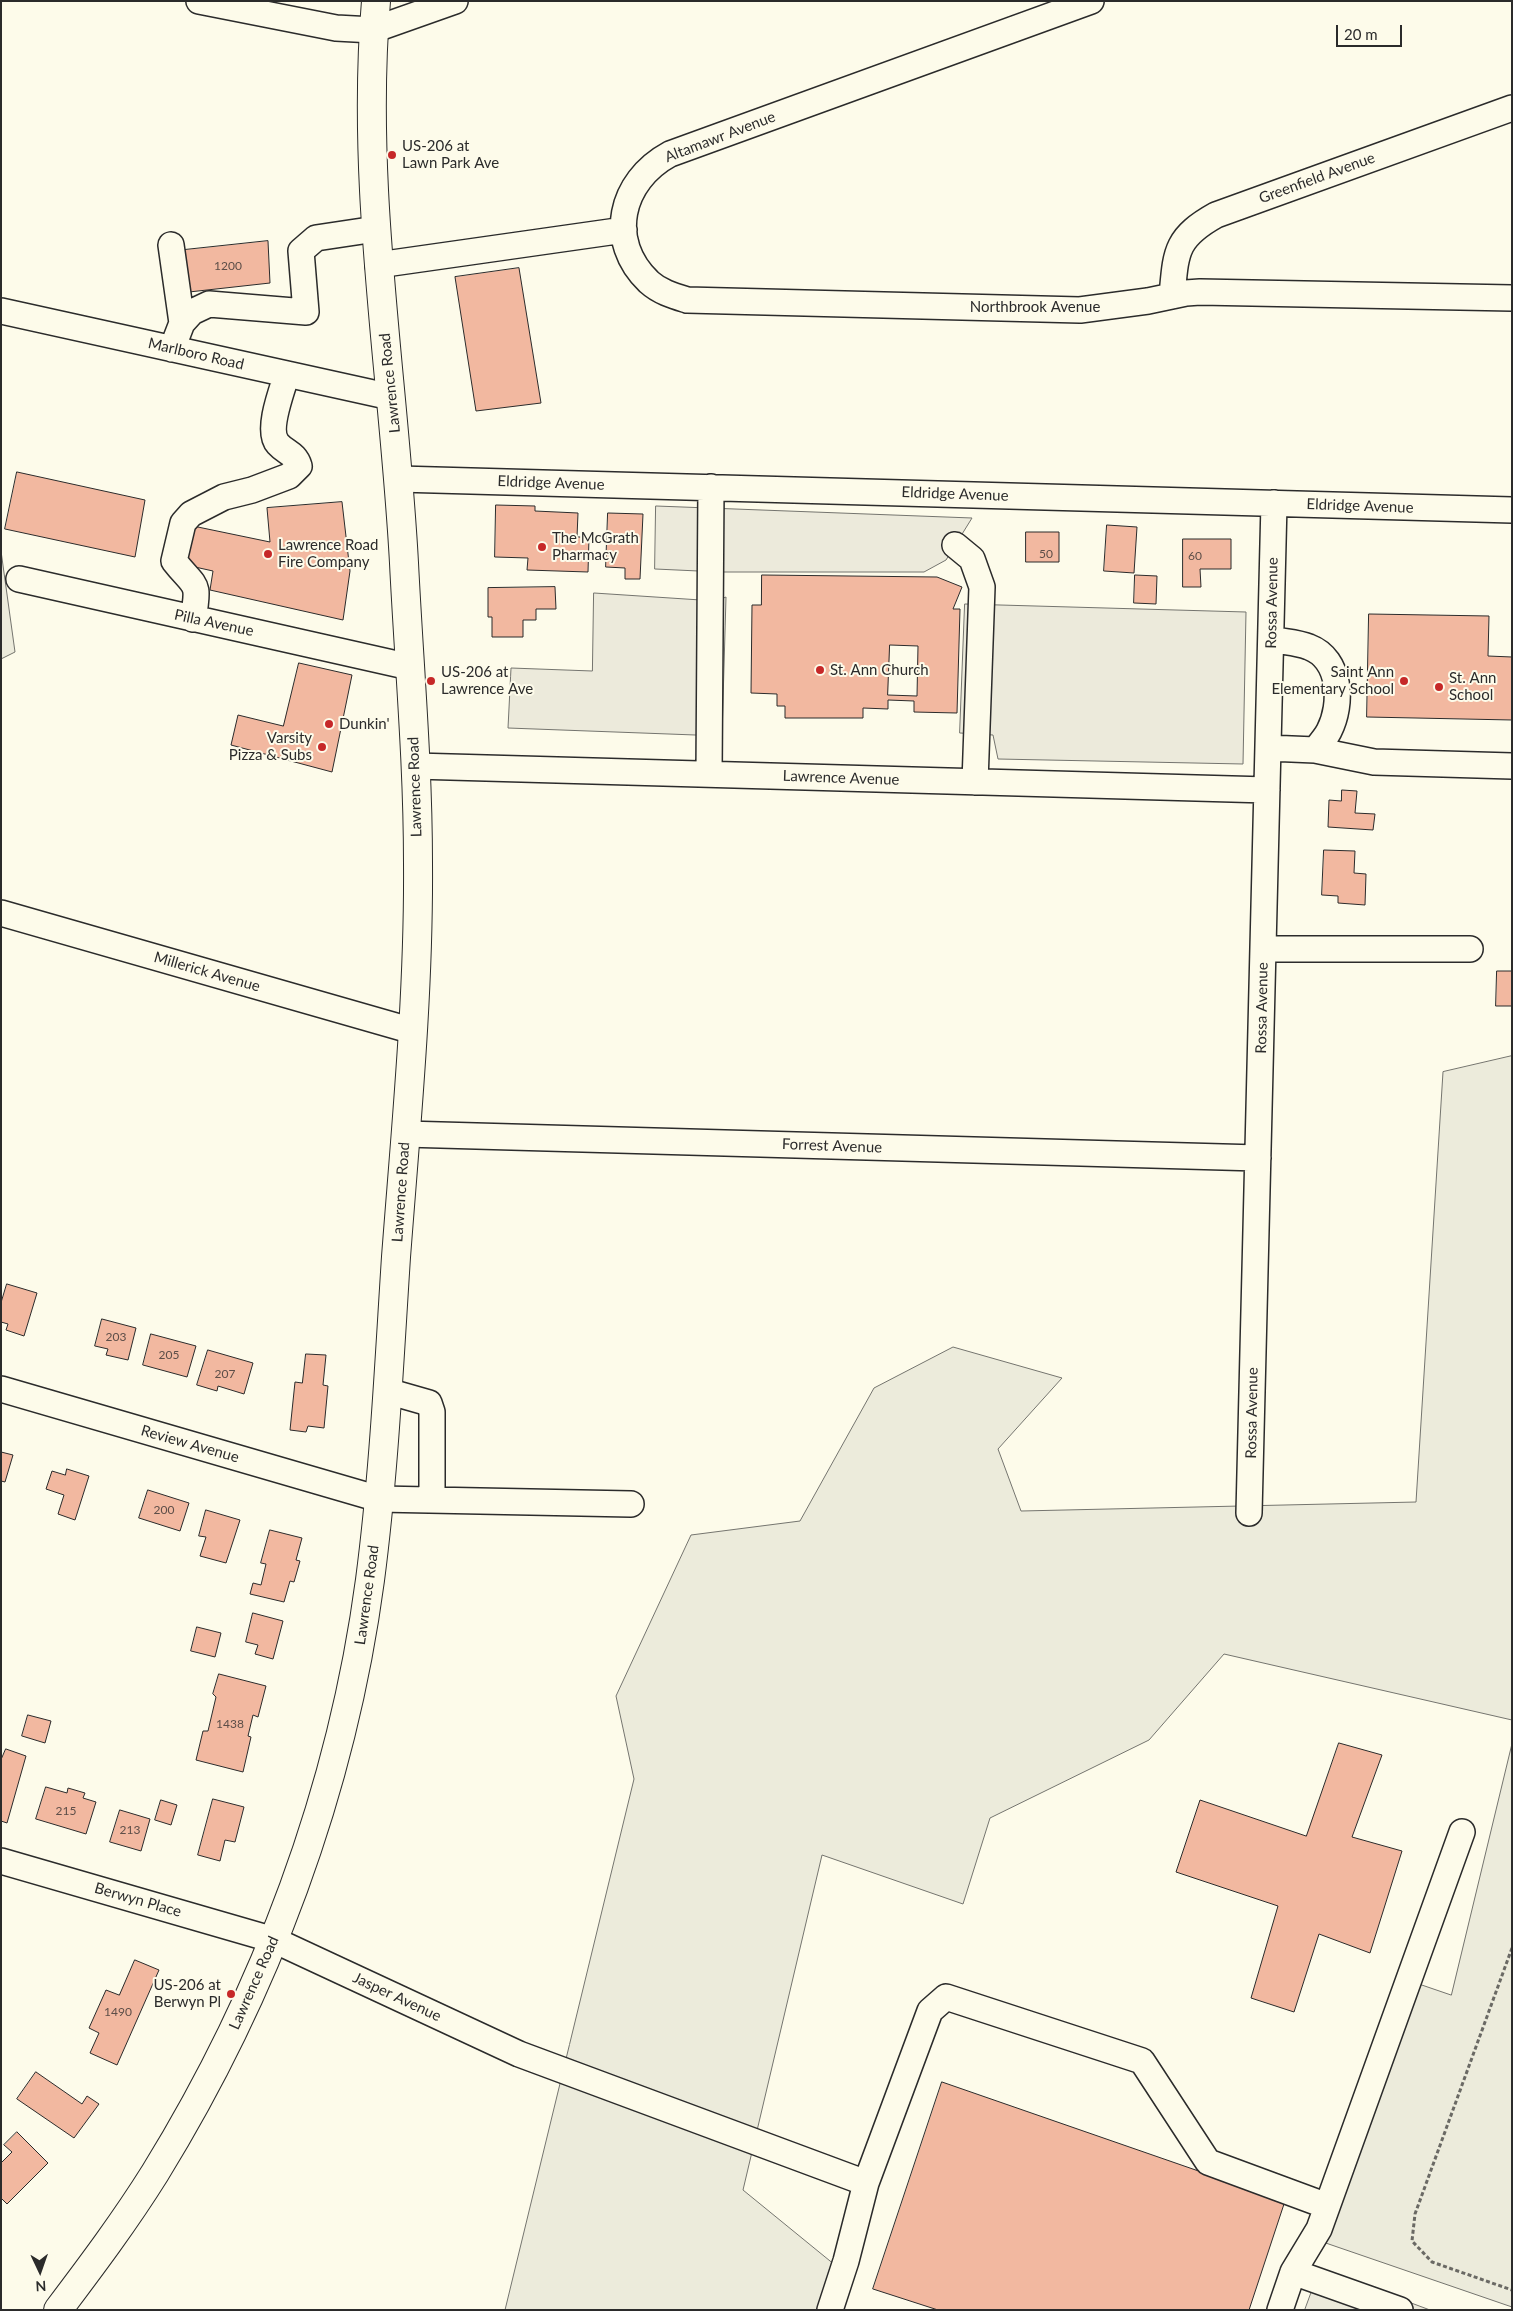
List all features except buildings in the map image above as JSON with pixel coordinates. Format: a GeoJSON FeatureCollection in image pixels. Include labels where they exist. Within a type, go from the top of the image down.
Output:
{"type":"FeatureCollection","features":[{"type":"Feature","properties":{"kind":"main road","name":"Lawrence Road"},"geometry":{"type":"LineString","coordinates":[[58,2310],[111,2239],[155,2173],[208,2082],[243,2011],[274,1940],[311,1839],[333,1763],[357,1660],[370,1582],[379,1499],[412,1031],[418,861],[415,766],[399,479],[376,229],[373,160],[373,30],[376,1]]}},
{"type":"Feature","properties":{"kind":"street"},"geometry":{"type":"LineString","coordinates":[[198,1],[336,28],[373,30],[454,1]]}},
{"type":"Feature","properties":{"kind":"street","name":"Altamawr Avenue"},"geometry":{"type":"LineString","coordinates":[[624,230],[625,210],[631,192],[643,173],[670,154],[1090,1]]}},
{"type":"Feature","properties":{"kind":"street","name":"Greenfield Avenue"},"geometry":{"type":"LineString","coordinates":[[1172,296],[1175,262],[1182,240],[1198,225],[1216,215],[1512,108]]}},
{"type":"Feature","properties":{"kind":"street"},"geometry":{"type":"LineString","coordinates":[[172,349],[182,323],[192,312],[209,304],[306,312],[301,251],[316,238],[376,229]]}},
{"type":"Feature","properties":{"kind":"street"},"geometry":{"type":"LineString","coordinates":[[378,265],[624,230]]}},
{"type":"Feature","properties":{"kind":"street","name":"Northbrook Avenue"},"geometry":{"type":"LineString","coordinates":[[624,230],[627,248],[636,266],[650,283],[668,294],[687,300],[1080,310],[1200,292],[1512,298]]}},
{"type":"Feature","properties":{"kind":"street"},"geometry":{"type":"LineString","coordinates":[[171,244],[182,323]]}},
{"type":"Feature","properties":{"kind":"street","name":"Marlboro Road"},"geometry":{"type":"LineString","coordinates":[[1,311],[391,397]]}},
{"type":"Feature","properties":{"kind":"street"},"geometry":{"type":"LineString","coordinates":[[193,619],[198,593],[192,578],[174,560],[183,523],[191,514],[213,501],[289,476],[299,466],[296,457],[277,443],[272,427],[287,374]]}},
{"type":"Feature","properties":{"kind":"street","name":"Eldridge Avenue"},"geometry":{"type":"LineString","coordinates":[[399,479],[1512,510]]}},
{"type":"Feature","properties":{"kind":"street"},"geometry":{"type":"LineString","coordinates":[[709,774],[711,488]]}},
{"type":"Feature","properties":{"kind":"street","name":"Rossa Avenue"},"geometry":{"type":"LineString","coordinates":[[1249,1513],[1274,503]]}},
{"type":"Feature","properties":{"kind":"street"},"geometry":{"type":"LineString","coordinates":[[955,545],[972,559],[982,587],[975,782]]}},
{"type":"Feature","properties":{"kind":"street","name":"Pilla Avenue"},"geometry":{"type":"LineString","coordinates":[[19,579],[410,667]]}},
{"type":"Feature","properties":{"kind":"street"},"geometry":{"type":"LineString","coordinates":[[1271,639],[1309,647],[1323,656],[1331,666],[1336,680],[1335,710],[1330,730],[1315,750]]}},
{"type":"Feature","properties":{"kind":"street"},"geometry":{"type":"LineString","coordinates":[[1268,748],[1315,750],[1374,762],[1512,766]]}},
{"type":"Feature","properties":{"kind":"street","name":"Lawrence Avenue"},"geometry":{"type":"LineString","coordinates":[[415,766],[1267,790]]}},
{"type":"Feature","properties":{"kind":"street","name":"Millerick Avenue"},"geometry":{"type":"LineString","coordinates":[[1,913],[412,1031]]}},
{"type":"Feature","properties":{"kind":"street"},"geometry":{"type":"LineString","coordinates":[[1263,949],[1470,949]]}},
{"type":"Feature","properties":{"kind":"street","name":"Forrest Avenue"},"geometry":{"type":"LineString","coordinates":[[405,1134],[1258,1158]]}},
{"type":"Feature","properties":{"kind":"street","name":"Review Avenue"},"geometry":{"type":"LineString","coordinates":[[1,1389],[379,1499],[631,1504]]}},
{"type":"Feature","properties":{"kind":"street"},"geometry":{"type":"LineString","coordinates":[[387,1391],[429,1403],[432,1412],[432,1500]]}},
{"type":"Feature","properties":{"kind":"street"},"geometry":{"type":"LineString","coordinates":[[1280,2310],[1294,2272],[1319,2229],[1462,1832]]}},
{"type":"Feature","properties":{"kind":"street","name":"Berwyn Place"},"geometry":{"type":"LineString","coordinates":[[1,1861],[274,1940]]}},
{"type":"Feature","properties":{"kind":"street","name":"Jasper Avenue"},"geometry":{"type":"LineString","coordinates":[[274,1940],[520,2054],[866,2183]]}},
{"type":"Feature","properties":{"kind":"street"},"geometry":{"type":"LineString","coordinates":[[830,2310],[846,2261],[866,2183],[930,2011],[946,1997],[1142,2061],[1208,2162],[1327,2206]]}},
{"type":"Feature","properties":{"kind":"street"},"geometry":{"type":"LineString","coordinates":[[1294,2272],[1400,2310]]}},
{"type":"Feature","properties":{"kind":"path"},"geometry":{"type":"LineString","coordinates":[[1512,1948],[1416,2214],[1412,2241],[1432,2262],[1512,2290]]}},
{"type":"Feature","properties":{"kind":"shaded area"},"geometry":{"type":"Polygon","coordinates":[[[656,506],[972,518],[946,560],[924,572],[720,572],[655,569],[656,506]]]}},
{"type":"Feature","properties":{"kind":"shaded area"},"geometry":{"type":"Polygon","coordinates":[[[1,551],[15,652],[1,659],[1,551]]]}},
{"type":"Feature","properties":{"kind":"shaded area"},"geometry":{"type":"Polygon","coordinates":[[[594,593],[716,601],[726,597],[722,736],[508,728],[511,668],[592,671],[594,593]]]}},
{"type":"Feature","properties":{"kind":"shaded area"},"geometry":{"type":"Polygon","coordinates":[[[965,604],[1246,612],[1243,764],[998,759],[993,735],[960,733],[965,604]]]}},
{"type":"Feature","properties":{"kind":"shaded area"},"geometry":{"type":"Polygon","coordinates":[[[1512,1056],[1512,1720],[1224,1654],[1149,1740],[990,1818],[963,1904],[822,1855],[743,2190],[846,2274],[835,2310],[505,2310],[634,1779],[616,1696],[691,1535],[800,1521],[874,1388],[953,1347],[1062,1378],[998,1449],[1021,1511],[1416,1502],[1443,1072],[1512,1056]]]}},
{"type":"Feature","properties":{"kind":"shaded area"},"geometry":{"type":"Polygon","coordinates":[[[1512,1744],[1512,2307],[1317,2240],[1413,1982],[1451,1995],[1512,1744]]]}},
{"type":"Feature","properties":{"kind":"shaded area"},"geometry":{"type":"Polygon","coordinates":[[[1320,2269],[1430,2310],[1305,2310],[1320,2269]]]}},
{"type":"Feature","properties":{"kind":"place","name":"US-206 at Lawn Park Ave"},"geometry":{"type":"Point","coordinates":[392,155]}},
{"type":"Feature","properties":{"kind":"place","name":"The McGrath Pharmacy"},"geometry":{"type":"Point","coordinates":[542,547]}},
{"type":"Feature","properties":{"kind":"place","name":"Lawrence Road Fire Company"},"geometry":{"type":"Point","coordinates":[268,554]}},
{"type":"Feature","properties":{"kind":"place","name":"St. Ann Church"},"geometry":{"type":"Point","coordinates":[820,670]}},
{"type":"Feature","properties":{"kind":"place","name":"US-206 at Lawrence Ave"},"geometry":{"type":"Point","coordinates":[431,681]}},
{"type":"Feature","properties":{"kind":"place","name":"Saint Ann Elementary School"},"geometry":{"type":"Point","coordinates":[1404,681]}},
{"type":"Feature","properties":{"kind":"place","name":"St. Ann School"},"geometry":{"type":"Point","coordinates":[1439,687]}},
{"type":"Feature","properties":{"kind":"place","name":"Dunkin'"},"geometry":{"type":"Point","coordinates":[329,724]}},
{"type":"Feature","properties":{"kind":"place","name":"Varsity Pizza & Subs"},"geometry":{"type":"Point","coordinates":[322,747]}},
{"type":"Feature","properties":{"kind":"place","name":"US-206 at Berwyn Pl"},"geometry":{"type":"Point","coordinates":[231,1994]}}]}
